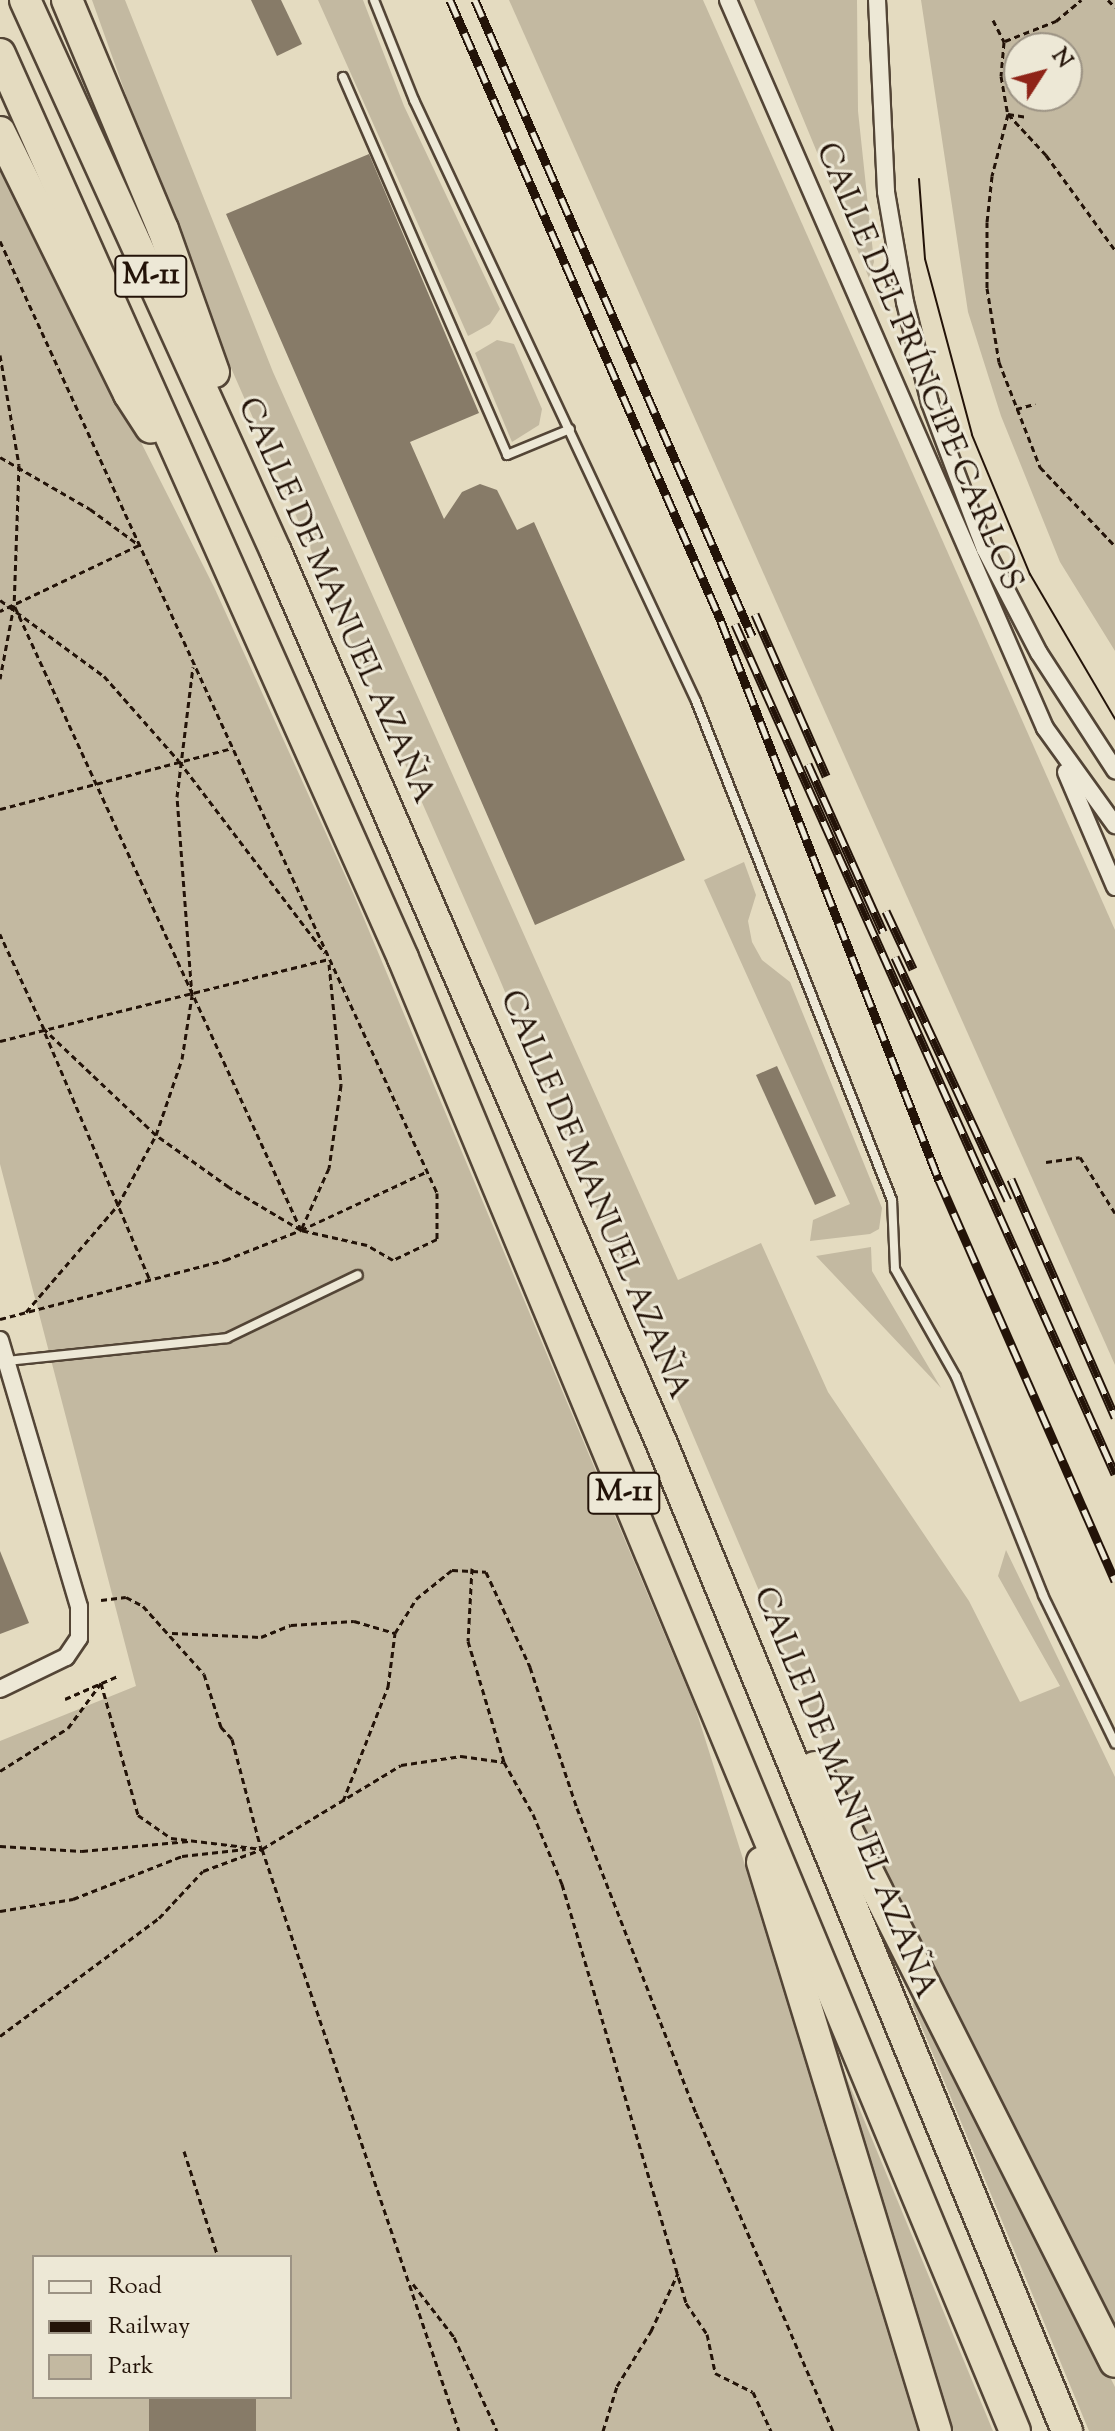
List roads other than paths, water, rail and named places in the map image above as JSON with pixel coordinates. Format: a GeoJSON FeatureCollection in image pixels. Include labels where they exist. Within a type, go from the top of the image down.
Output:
{"type":"FeatureCollection","features":[{"type":"Feature","properties":{"kind":"highway","name":"CALLE DE MANUEL AZAÑA"},"geometry":{"type":"LineString","coordinates":[[25,0],[276,552],[662,1444],[1067,2431]]}},
{"type":"Feature","properties":{"kind":"highway"},"geometry":{"type":"LineString","coordinates":[[67,0],[163,229],[276,552]]}},
{"type":"Feature","properties":{"kind":"highway"},"geometry":{"type":"LineString","coordinates":[[79,0],[106,87]]}},
{"type":"Feature","properties":{"kind":"highway","name":"M-11"},"geometry":{"type":"LineString","coordinates":[[0,54],[403,958],[749,1798],[1015,2431]]}},
{"type":"Feature","properties":{"kind":"highway"},"geometry":{"type":"LineString","coordinates":[[0,132],[129,394],[206,513]]}},
{"type":"Feature","properties":{"kind":"highway"},"geometry":{"type":"LineString","coordinates":[[662,1444],[870,1882],[1115,2362]]}},
{"type":"Feature","properties":{"kind":"highway"},"geometry":{"type":"LineString","coordinates":[[749,1798],[770,1900],[936,2431]]}},
{"type":"Feature","properties":{"kind":"street","name":"CALLE DEL PRÍNCIPE CARLOS"},"geometry":{"type":"LineString","coordinates":[[728,0],[941,496],[1060,755],[1115,887]]}},
{"type":"Feature","properties":{"kind":"street","name":"CALLE DEL PRÍNCIPE CARLOS"},"geometry":{"type":"LineString","coordinates":[[877,0],[886,192],[905,302],[930,403],[985,549],[1039,653],[1115,770]]}},
{"type":"Feature","properties":{"kind":"street","name":"CALLE DEL PRÍNCIPE CARLOS"},"geometry":{"type":"LineString","coordinates":[[1060,755],[1115,825]]}},
{"type":"Feature","properties":{"kind":"street"},"geometry":{"type":"LineString","coordinates":[[0,1340],[3,1362],[79,1607],[79,1638],[66,1657],[0,1689]]}},
{"type":"Feature","properties":{"kind":"lane"},"geometry":{"type":"LineString","coordinates":[[374,0],[414,100],[696,701],[892,1200],[897,1222],[892,1258],[899,1280],[956,1377],[1043,1595],[1115,1743]]}},
{"type":"Feature","properties":{"kind":"lane"},"geometry":{"type":"LineString","coordinates":[[343,77],[507,455],[570,429]]}},
{"type":"Feature","properties":{"kind":"lane"},"geometry":{"type":"LineString","coordinates":[[3,1362],[227,1338],[358,1275]]}},
{"type":"Feature","properties":{"kind":"tram line"},"geometry":{"type":"LineString","coordinates":[[919,179],[925,259],[972,435],[1030,574],[1115,719]]}},
{"type":"Feature","properties":{"kind":"railway"},"geometry":{"type":"LineString","coordinates":[[450,0],[721,621],[939,1180],[1115,1581]]}},
{"type":"Feature","properties":{"kind":"railway"},"geometry":{"type":"LineString","coordinates":[[475,0],[752,636]]}},
{"type":"Feature","properties":{"kind":"railway"},"geometry":{"type":"LineString","coordinates":[[755,614],[826,776]]}},
{"type":"Feature","properties":{"kind":"railway"},"geometry":{"type":"LineString","coordinates":[[735,624],[1115,1474]]}},
{"type":"Feature","properties":{"kind":"railway"},"geometry":{"type":"LineString","coordinates":[[808,764],[883,932]]}},
{"type":"Feature","properties":{"kind":"railway"},"geometry":{"type":"LineString","coordinates":[[886,911],[913,969]]}},
{"type":"Feature","properties":{"kind":"railway"},"geometry":{"type":"LineString","coordinates":[[895,957],[1008,1200]]}},
{"type":"Feature","properties":{"kind":"railway"},"geometry":{"type":"LineString","coordinates":[[1011,1179],[1115,1417]]}}]}
